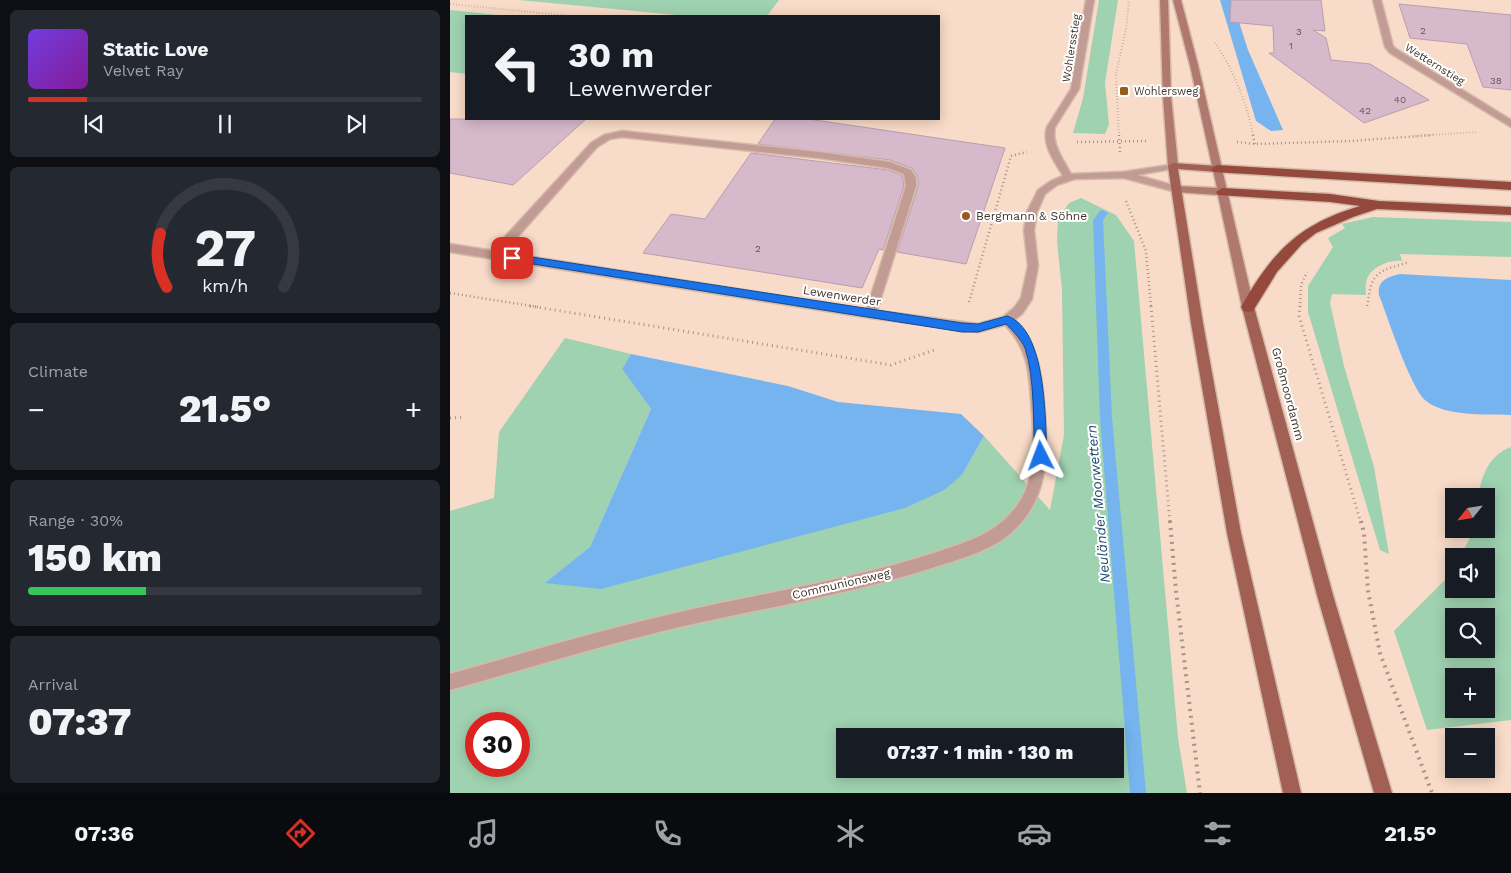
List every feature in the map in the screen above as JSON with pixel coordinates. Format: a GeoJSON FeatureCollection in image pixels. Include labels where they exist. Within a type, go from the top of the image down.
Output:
{"type":"FeatureCollection","features":[{"type":"Feature","properties":{"kind":"highway"},"geometry":{"type":"LineString","coordinates":[[1217,169],[1511,186]]}},
{"type":"Feature","properties":{"kind":"highway"},"geometry":{"type":"LineString","coordinates":[[1222,192],[1330,198],[1379,205],[1511,211]]}},
{"type":"Feature","properties":{"kind":"highway"},"geometry":{"type":"LineString","coordinates":[[1248,306],[1275,264],[1300,237],[1330,220],[1379,205]]}},
{"type":"Feature","properties":{"kind":"main road"},"geometry":{"type":"LineString","coordinates":[[1164,0],[1167,96],[1173,166],[1197,323],[1234,533],[1292,793]]}},
{"type":"Feature","properties":{"kind":"main road","name":"Großmoordamm"},"geometry":{"type":"LineString","coordinates":[[1177,0],[1194,65],[1248,306],[1325,595],[1383,793]]}},
{"type":"Feature","properties":{"kind":"main road"},"geometry":{"type":"LineString","coordinates":[[1173,166],[1217,169]]}},
{"type":"Feature","properties":{"kind":"main road"},"geometry":{"type":"LineString","coordinates":[[1176,189],[1222,192]]}},
{"type":"Feature","properties":{"kind":"street","name":"Wohlersstieg"},"geometry":{"type":"LineString","coordinates":[[1069,178],[1052,147],[1049,134],[1051,126],[1075,89],[1090,0]]}},
{"type":"Feature","properties":{"kind":"street","name":"Wetternstieg"},"geometry":{"type":"LineString","coordinates":[[1378,0],[1389,47],[1393,51],[1511,124]]}},
{"type":"Feature","properties":{"kind":"street"},"geometry":{"type":"LineString","coordinates":[[495,255],[594,145],[613,134],[809,154],[890,165],[908,172],[911,178],[911,186],[871,314]]}},
{"type":"Feature","properties":{"kind":"street"},"geometry":{"type":"LineString","coordinates":[[1007,320],[1026,299],[1031,282],[1032,266],[1029,230],[1036,200],[1041,192],[1054,183],[1069,178],[1123,175],[1173,166]]}},
{"type":"Feature","properties":{"kind":"street"},"geometry":{"type":"LineString","coordinates":[[1123,175],[1176,189]]}},
{"type":"Feature","properties":{"kind":"street","name":"Lewenwerder"},"geometry":{"type":"LineString","coordinates":[[450,248],[970,328],[992,326],[1007,320]]}},
{"type":"Feature","properties":{"kind":"street","name":"Communionsweg"},"geometry":{"type":"LineString","coordinates":[[450,682],[673,621],[848,584],[919,565],[975,545],[1006,528],[1025,508],[1038,483],[1042,454],[1035,368],[1029,346],[1019,331],[1007,320]]}},
{"type":"Feature","properties":{"kind":"path"},"geometry":{"type":"LineString","coordinates":[[1120,154],[1116,74],[1126,29],[1129,0]]}},
{"type":"Feature","properties":{"kind":"path"},"geometry":{"type":"LineString","coordinates":[[450,4],[561,15]]}},
{"type":"Feature","properties":{"kind":"path"},"geometry":{"type":"LineString","coordinates":[[1211,37],[1225,57],[1251,121],[1254,144],[1258,153]]}},
{"type":"Feature","properties":{"kind":"path"},"geometry":{"type":"LineString","coordinates":[[1230,142],[1254,144],[1350,141],[1483,132]]}},
{"type":"Feature","properties":{"kind":"path"},"geometry":{"type":"LineString","coordinates":[[1119,141],[1145,141]]}},
{"type":"Feature","properties":{"kind":"path"},"geometry":{"type":"LineString","coordinates":[[1125,197],[1146,251],[1176,592],[1200,793]]}},
{"type":"Feature","properties":{"kind":"path"},"geometry":{"type":"LineString","coordinates":[[1368,306],[1371,295],[1370,288],[1375,277],[1386,269],[1409,262]]}},
{"type":"Feature","properties":{"kind":"path"},"geometry":{"type":"LineString","coordinates":[[1308,268],[1301,285],[1299,316],[1364,533],[1368,591],[1380,653],[1432,793]]}},
{"type":"Feature","properties":{"kind":"path"},"geometry":{"type":"LineString","coordinates":[[450,418],[464,417]]}},
{"type":"Feature","properties":{"kind":"green space"},"geometry":{"type":"Polygon","coordinates":[[[519,0],[779,0],[768,15],[676,15],[519,0]]]}},
{"type":"Feature","properties":{"kind":"green space"},"geometry":{"type":"Polygon","coordinates":[[[1099,0],[1118,0],[1105,83],[1109,124],[1105,134],[1073,133],[1083,98],[1099,0]]]}},
{"type":"Feature","properties":{"kind":"green space"},"geometry":{"type":"Polygon","coordinates":[[[450,10],[498,15],[465,15],[465,74],[450,72],[450,10]]]}},
{"type":"Feature","properties":{"kind":"green space"},"geometry":{"type":"Polygon","coordinates":[[[1081,198],[1116,215],[1134,241],[1178,738],[1187,793],[450,793],[450,511],[494,498],[499,432],[565,338],[631,354],[622,369],[651,409],[590,547],[546,583],[962,475],[984,436],[1050,510],[1064,435],[1062,290],[1057,241],[1058,219],[1069,203],[1081,198]]]}},
{"type":"Feature","properties":{"kind":"green space"},"geometry":{"type":"Polygon","coordinates":[[[1373,217],[1511,222],[1511,257],[1400,254],[1402,261],[1385,263],[1371,273],[1366,283],[1366,295],[1332,294],[1330,303],[1344,366],[1374,467],[1389,554],[1380,550],[1308,312],[1308,286],[1333,247],[1328,238],[1345,228],[1342,224],[1373,217]]]}},
{"type":"Feature","properties":{"kind":"green space"},"geometry":{"type":"Polygon","coordinates":[[[1511,447],[1511,720],[1427,730],[1394,631],[1445,580],[1445,598],[1495,598],[1495,548],[1464,548],[1470,538],[1495,538],[1495,488],[1480,488],[1484,473],[1497,455],[1511,447]]]}},
{"type":"Feature","properties":{"kind":"water"},"geometry":{"type":"Polygon","coordinates":[[[1220,0],[1232,0],[1248,50],[1283,130],[1271,131],[1256,121],[1220,0]]]}},
{"type":"Feature","properties":{"kind":"water"},"geometry":{"type":"Polygon","coordinates":[[[1400,274],[1511,280],[1511,415],[1454,412],[1433,405],[1425,400],[1406,367],[1379,295],[1381,283],[1384,280],[1400,274]]]}},
{"type":"Feature","properties":{"kind":"water"},"geometry":{"type":"Polygon","coordinates":[[[631,354],[788,386],[838,402],[961,414],[984,436],[962,475],[944,490],[905,508],[601,589],[545,583],[590,547],[651,409],[622,369],[631,354]]]}},
{"type":"Feature","properties":{"kind":"building"},"geometry":{"type":"Polygon","coordinates":[[[1231,0],[1321,0],[1325,31],[1313,30],[1326,38],[1331,60],[1370,64],[1429,100],[1364,123],[1269,53],[1274,53],[1273,26],[1230,22],[1231,0]]]}},
{"type":"Feature","properties":{"kind":"building"},"geometry":{"type":"Polygon","coordinates":[[[1399,4],[1511,15],[1511,90],[1483,87],[1467,44],[1410,38],[1399,4]]]}},
{"type":"Feature","properties":{"kind":"building"},"geometry":{"type":"Polygon","coordinates":[[[450,119],[585,120],[513,185],[450,173],[450,119]]]}},
{"type":"Feature","properties":{"kind":"building"},"geometry":{"type":"Polygon","coordinates":[[[774,120],[815,120],[1005,148],[966,264],[897,252],[918,187],[918,177],[912,168],[890,160],[758,144],[774,120]]]}},
{"type":"Feature","properties":{"kind":"building"},"geometry":{"type":"Polygon","coordinates":[[[751,153],[888,170],[902,175],[904,186],[883,250],[879,249],[862,288],[643,253],[671,214],[705,219],[751,153]]]}},
{"type":"Feature","properties":{"kind":"waterway","name":"Neuländer Moorwettern"},"geometry":{"type":"LineString","coordinates":[[1103,213],[1098,220],[1106,418],[1138,793]]}},
{"type":"Feature","properties":{"kind":"place","name":"Wohlersweg"},"geometry":{"type":"Point","coordinates":[1124,91]}},
{"type":"Feature","properties":{"kind":"place","name":"Bergmann & Söhne"},"geometry":{"type":"Point","coordinates":[966,216]}},
{"type":"Feature","properties":{"kind":"route"},"geometry":{"type":"LineString","coordinates":[[512,258],[962,328],[992,326],[1007,320],[1019,331],[1029,346],[1035,368],[1041,456]]}}]}
